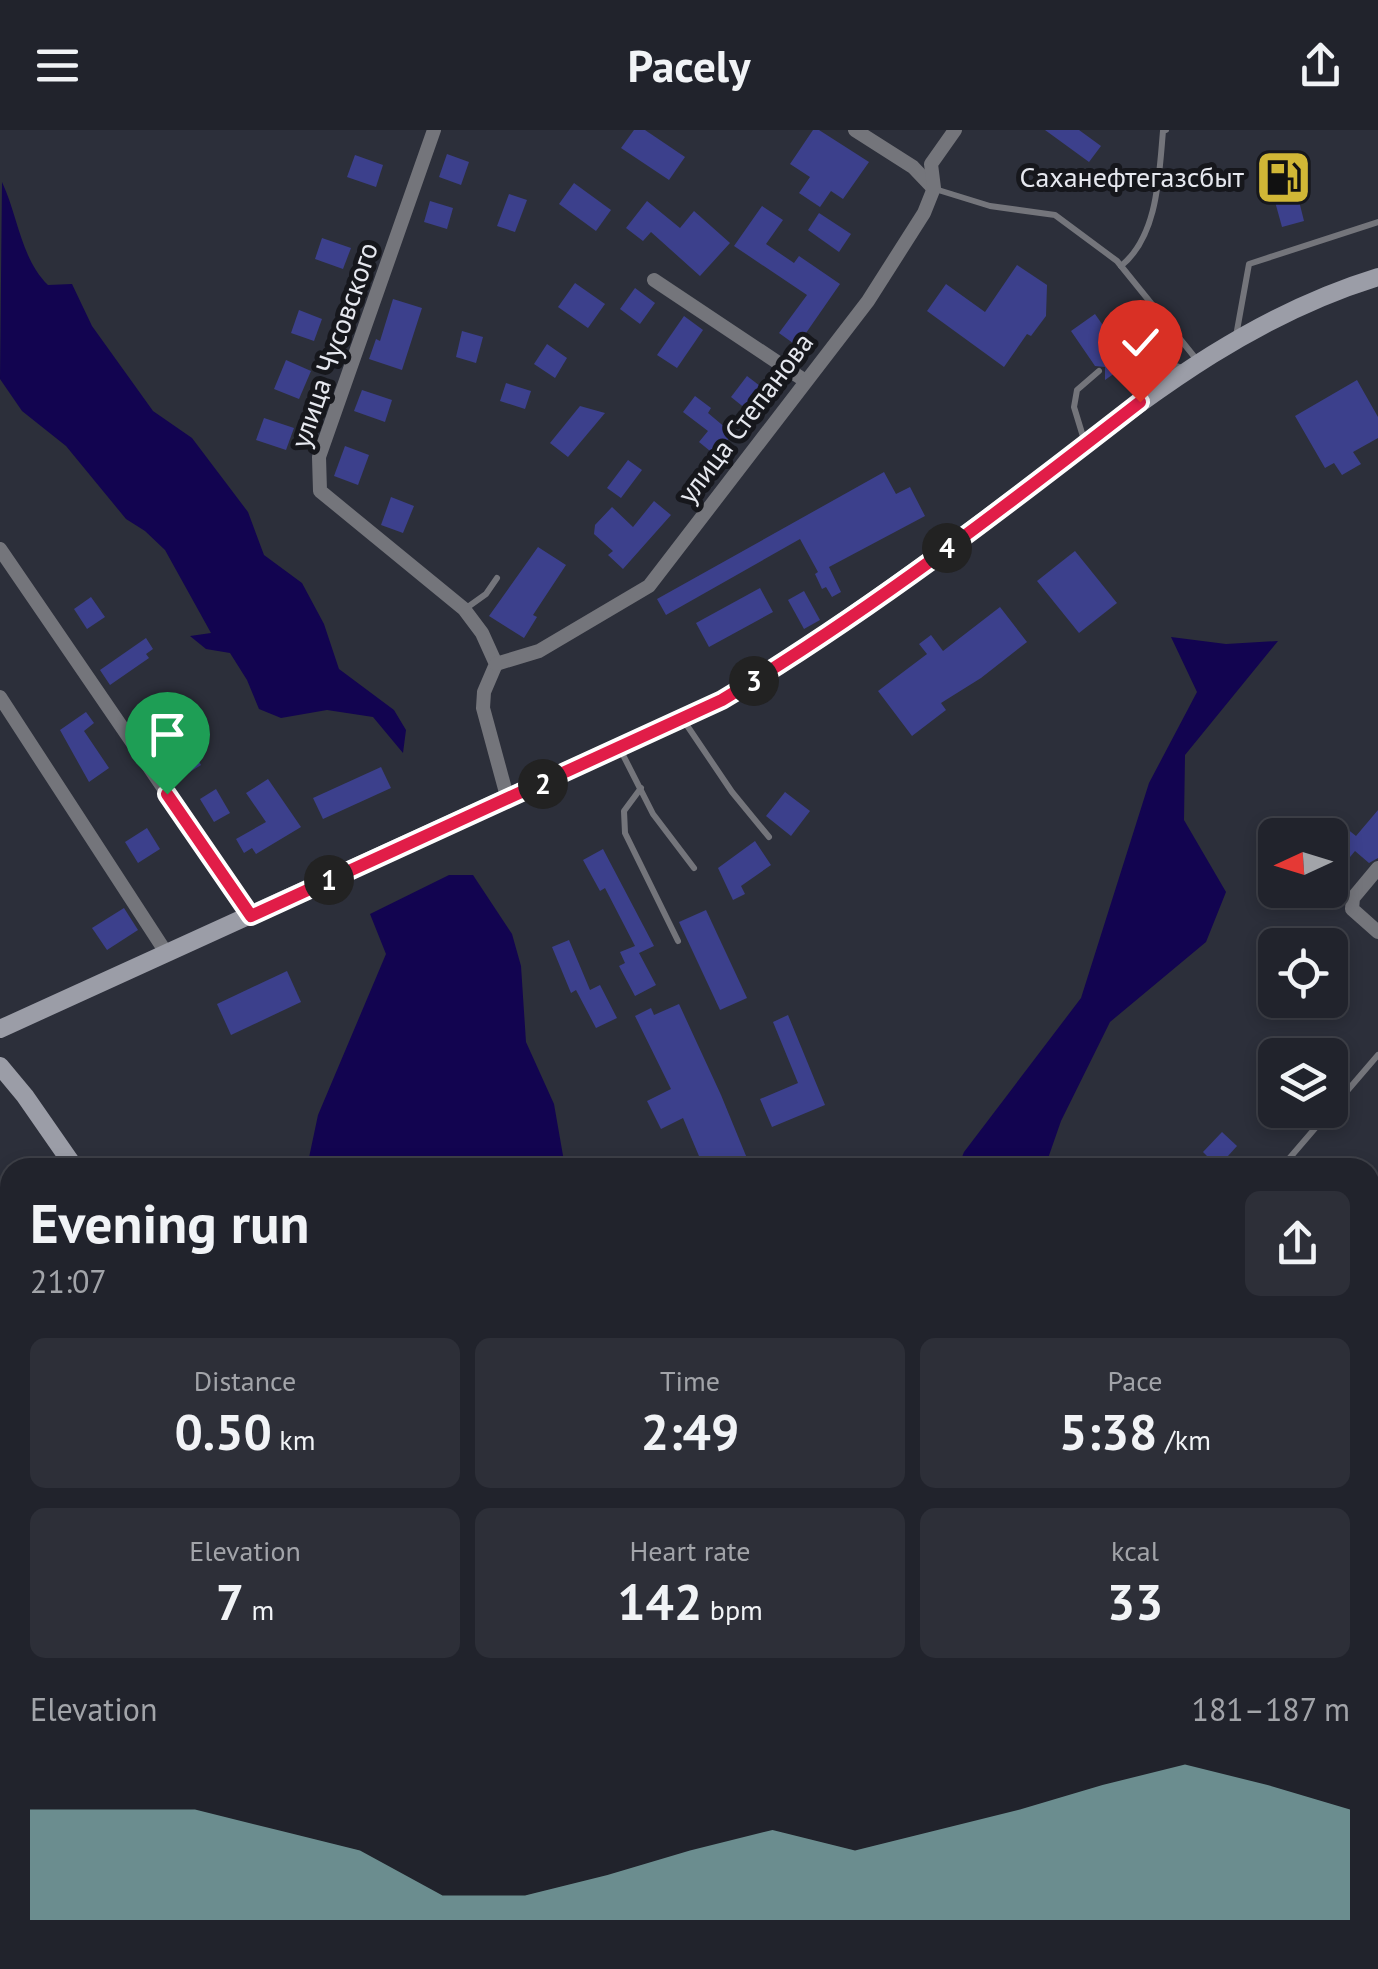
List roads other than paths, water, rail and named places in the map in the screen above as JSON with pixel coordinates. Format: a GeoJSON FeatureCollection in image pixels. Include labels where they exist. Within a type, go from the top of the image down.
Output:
{"type":"FeatureCollection","features":[{"type":"Feature","properties":{"kind":"main road"},"geometry":{"type":"LineString","coordinates":[[0,1029],[683,719],[794,656],[924,565],[1193,365],[1294,307],[1378,277]]}},
{"type":"Feature","properties":{"kind":"main road"},"geometry":{"type":"LineString","coordinates":[[0,1066],[26,1096],[68,1158]]}},
{"type":"Feature","properties":{"kind":"street","name":"улица Чусовского"},"geometry":{"type":"LineString","coordinates":[[434,130],[319,457],[320,490],[464,610],[482,633],[496,664]]}},
{"type":"Feature","properties":{"kind":"street"},"geometry":{"type":"LineString","coordinates":[[855,130],[912,168],[934,188]]}},
{"type":"Feature","properties":{"kind":"street","name":"улица Степанова"},"geometry":{"type":"LineString","coordinates":[[496,664],[539,651],[649,586],[868,301],[924,213],[934,188],[931,164],[955,130]]}},
{"type":"Feature","properties":{"kind":"street"},"geometry":{"type":"LineString","coordinates":[[654,280],[804,380]]}},
{"type":"Feature","properties":{"kind":"street"},"geometry":{"type":"LineString","coordinates":[[0,549],[251,916]]}},
{"type":"Feature","properties":{"kind":"street"},"geometry":{"type":"LineString","coordinates":[[496,664],[484,692],[483,708],[508,800]]}},
{"type":"Feature","properties":{"kind":"street"},"geometry":{"type":"LineString","coordinates":[[0,698],[167,954]]}},
{"type":"Feature","properties":{"kind":"street"},"geometry":{"type":"LineString","coordinates":[[1378,868],[1353,898],[1352,909],[1378,932]]}},
{"type":"Feature","properties":{"kind":"lane"},"geometry":{"type":"LineString","coordinates":[[1120,266],[1142,237],[1153,209],[1166,130]]}},
{"type":"Feature","properties":{"kind":"lane"},"geometry":{"type":"LineString","coordinates":[[934,188],[990,206],[1055,216],[1120,266],[1193,365]]}},
{"type":"Feature","properties":{"kind":"lane"},"geometry":{"type":"LineString","coordinates":[[1236,338],[1249,264],[1378,222]]}},
{"type":"Feature","properties":{"kind":"lane"},"geometry":{"type":"LineString","coordinates":[[1124,356],[1193,365]]}},
{"type":"Feature","properties":{"kind":"lane"},"geometry":{"type":"LineString","coordinates":[[1086,444],[1074,407],[1077,390],[1098,371]]}},
{"type":"Feature","properties":{"kind":"lane"},"geometry":{"type":"LineString","coordinates":[[464,610],[486,594],[497,578]]}},
{"type":"Feature","properties":{"kind":"lane"},"geometry":{"type":"LineString","coordinates":[[683,719],[732,792],[769,837]]}},
{"type":"Feature","properties":{"kind":"lane"},"geometry":{"type":"LineString","coordinates":[[620,749],[653,814],[694,868]]}},
{"type":"Feature","properties":{"kind":"lane"},"geometry":{"type":"LineString","coordinates":[[640,788],[624,810],[625,833],[678,941]]}},
{"type":"Feature","properties":{"kind":"lane"},"geometry":{"type":"LineString","coordinates":[[1290,1158],[1378,1055]]}},
{"type":"Feature","properties":{"kind":"place","name":"Саханефтегазсбыт"},"geometry":{"type":"Point","coordinates":[1283,177]}}]}
